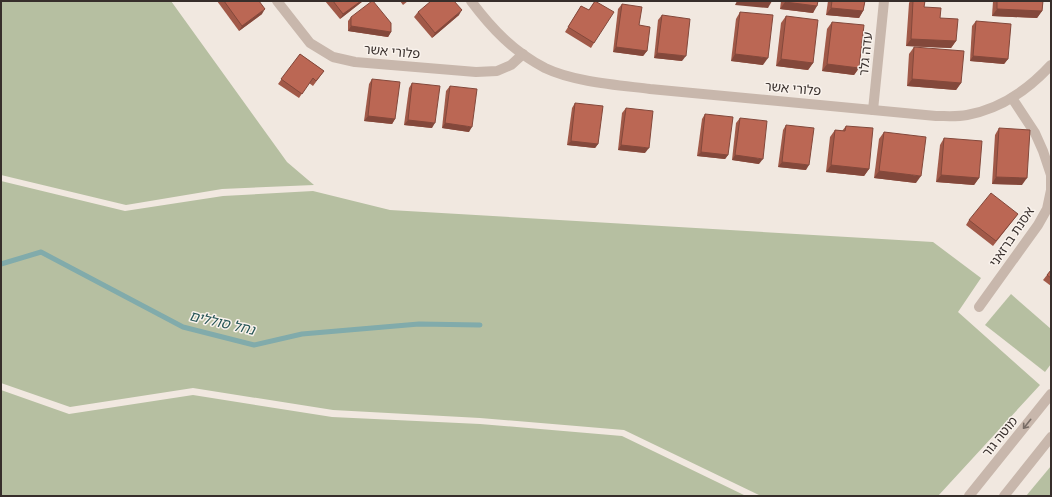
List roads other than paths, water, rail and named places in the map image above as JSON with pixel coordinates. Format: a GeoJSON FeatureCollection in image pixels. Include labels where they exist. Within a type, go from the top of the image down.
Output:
{"type":"FeatureCollection","features":[{"type":"Feature","properties":{"kind":"street","name":"פלורי אשר"},"geometry":{"type":"LineString","coordinates":[[277,1],[310,43],[333,57],[355,62],[476,72],[497,71],[511,65],[523,54]]}},
{"type":"Feature","properties":{"kind":"street","name":"פלורי אשר"},"geometry":{"type":"LineString","coordinates":[[471,1],[487,23],[497,33],[523,54],[546,68],[572,77],[650,89],[936,116],[966,115],[989,109],[1012,98],[1038,79],[1051,65]]}},
{"type":"Feature","properties":{"kind":"street","name":"עדה גלר"},"geometry":{"type":"LineString","coordinates":[[873,110],[884,1]]}},
{"type":"Feature","properties":{"kind":"street","name":"אסנת ברזאני"},"geometry":{"type":"LineString","coordinates":[[979,307],[1038,225],[1047,209],[1051,190],[1051,175],[1043,151],[1035,133],[1012,98]]}},
{"type":"Feature","properties":{"kind":"street","name":"מוטה גור"},"geometry":{"type":"LineString","coordinates":[[969,496],[1051,394]]}},
{"type":"Feature","properties":{"kind":"street"},"geometry":{"type":"LineString","coordinates":[[1004,496],[1051,437]]}},
{"type":"Feature","properties":{"kind":"waterway","name":"נחל סוללים"},"geometry":{"type":"LineString","coordinates":[[1,264],[41,252],[183,327],[254,345],[302,334],[419,324],[480,325]]}}]}
